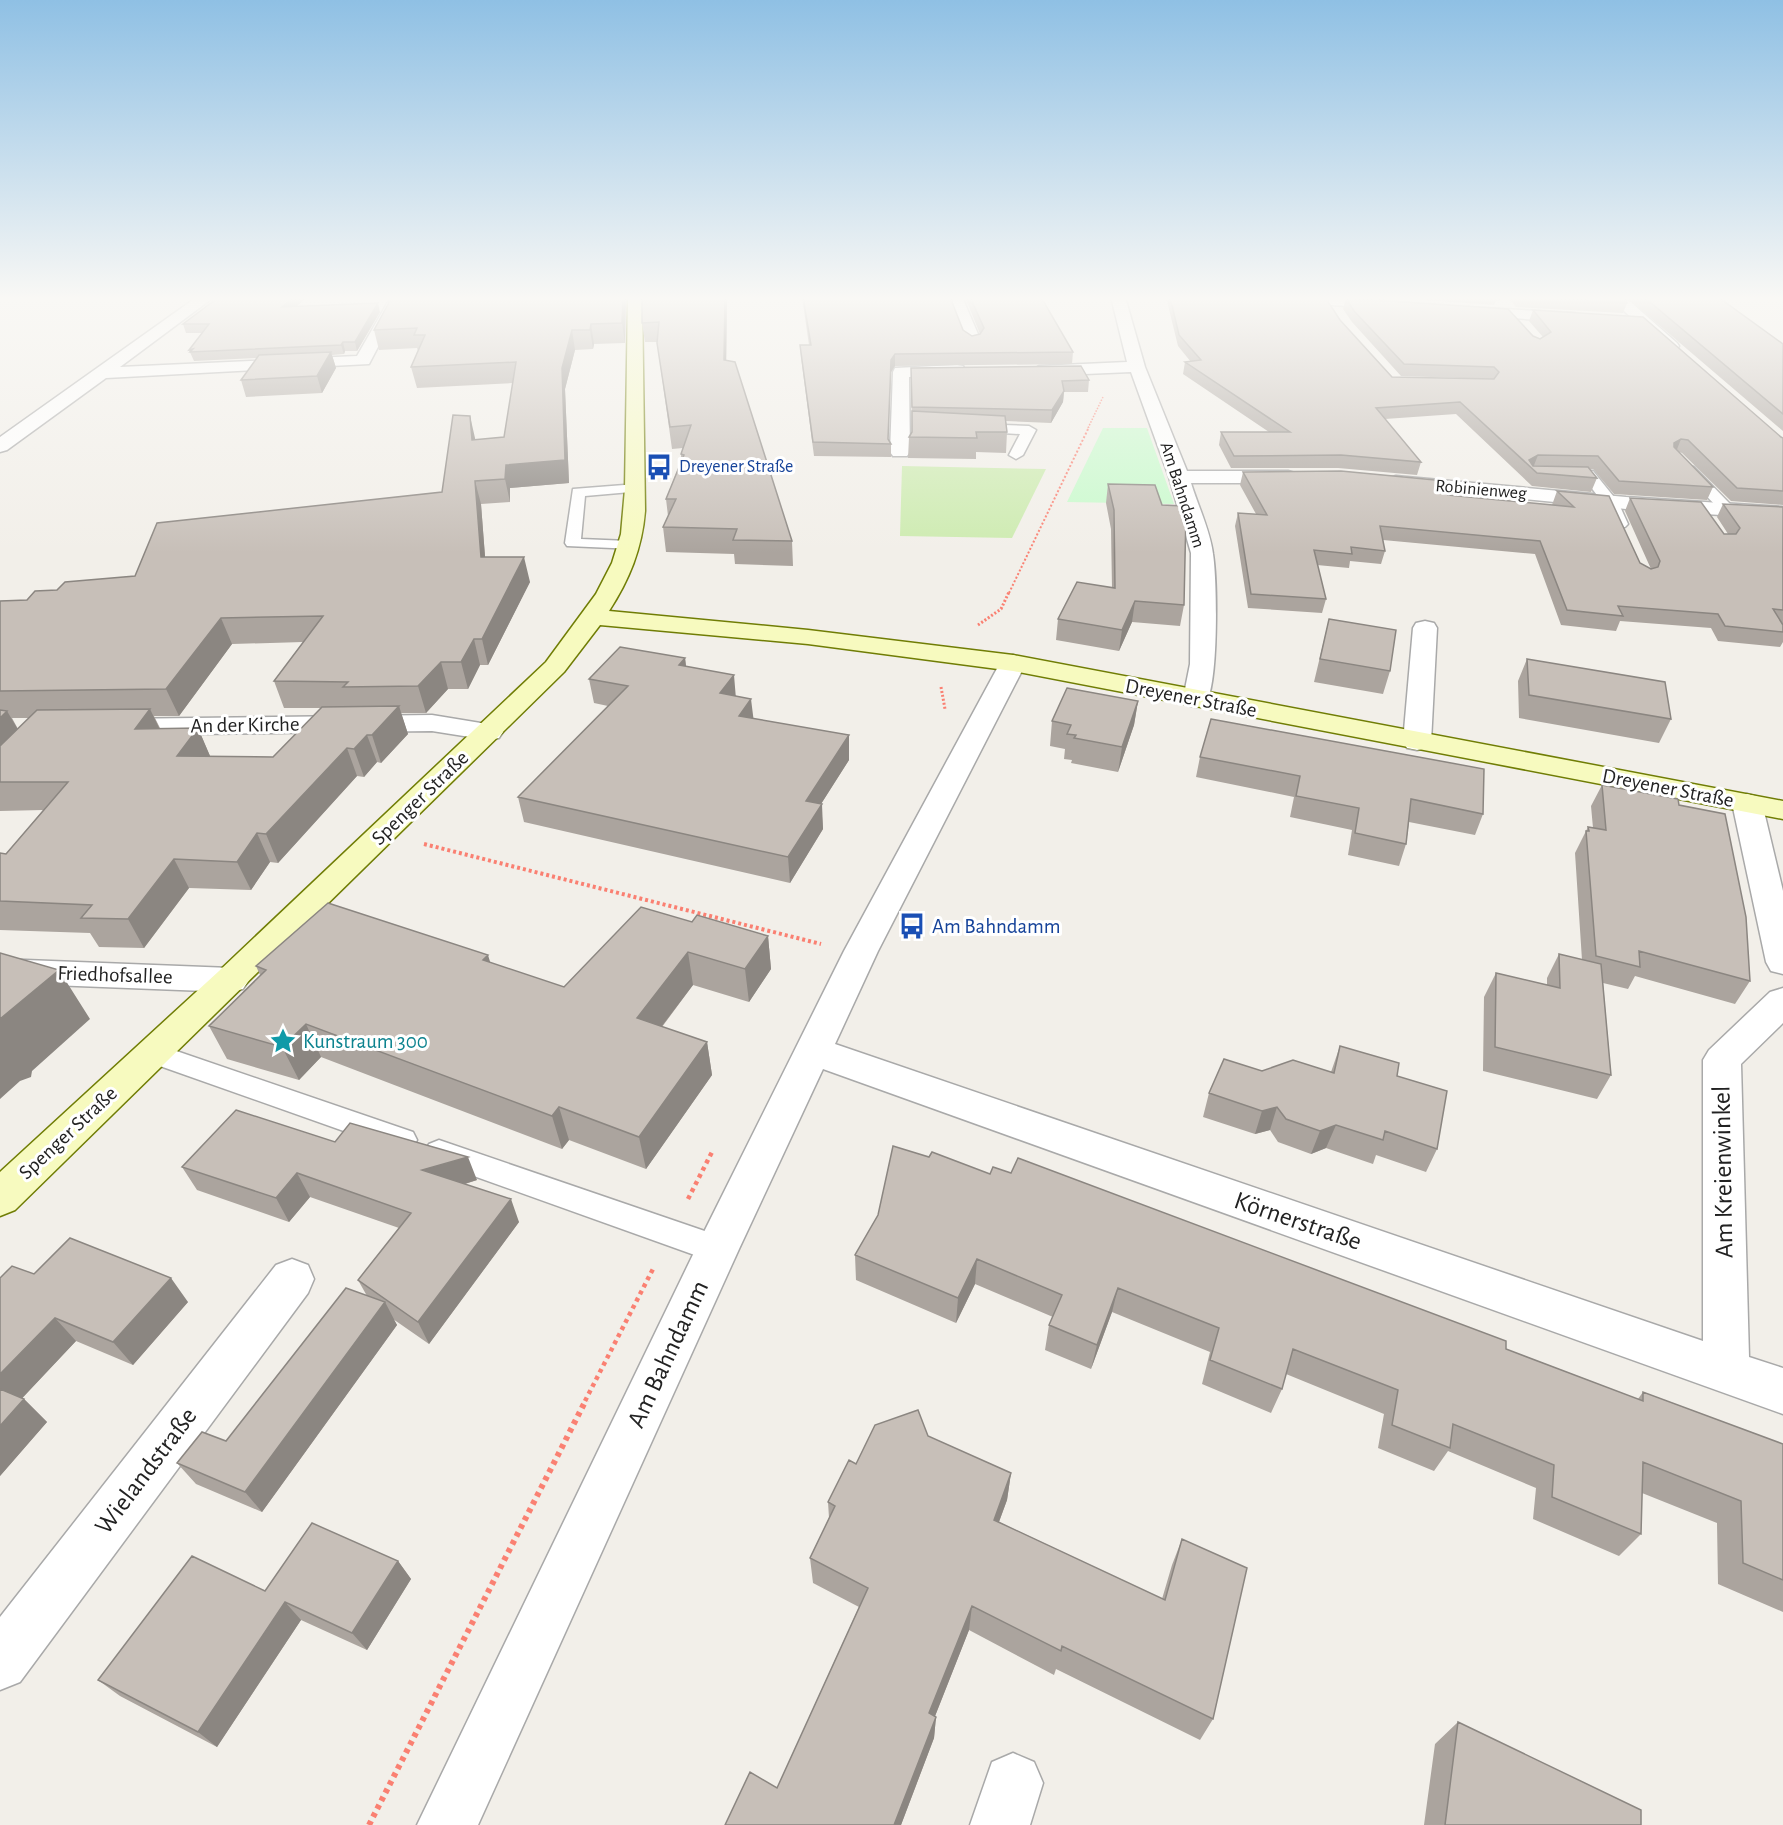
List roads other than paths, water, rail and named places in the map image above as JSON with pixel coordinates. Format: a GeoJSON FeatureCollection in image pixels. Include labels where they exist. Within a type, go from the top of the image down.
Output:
{"type":"FeatureCollection","features":[{"type":"Feature","properties":{"kind":"street"},"geometry":{"type":"LineString","coordinates":[[0,446],[88,382]]}},
{"type":"Feature","properties":{"kind":"street","name":"Spenger Straße"},"geometry":{"type":"LineString","coordinates":[[0,1198],[231,980],[555,667],[594,617],[615,580],[629,546],[637,488],[638,382]]}},
{"type":"Feature","properties":{"kind":"street"},"geometry":{"type":"LineString","coordinates":[[900,452],[906,425],[902,382]]}},
{"type":"Feature","properties":{"kind":"street","name":"Am Bahndamm"},"geometry":{"type":"LineString","coordinates":[[1134,382],[1179,477],[1202,553],[1203,664],[1196,699]]}},
{"type":"Feature","properties":{"kind":"street"},"geometry":{"type":"LineString","coordinates":[[1179,477],[1304,477]]}},
{"type":"Feature","properties":{"kind":"street","name":"Robinienweg"},"geometry":{"type":"LineString","coordinates":[[1373,480],[1610,502],[1706,516],[1727,509],[1783,513]]}},
{"type":"Feature","properties":{"kind":"street","name":"Dreyener Straße"},"geometry":{"type":"LineString","coordinates":[[594,617],[808,637],[1013,663],[1417,742],[1783,810]]}},
{"type":"Feature","properties":{"kind":"street"},"geometry":{"type":"LineString","coordinates":[[1417,742],[1425,628]]}},
{"type":"Feature","properties":{"kind":"street","name":"Am Bahndamm"},"geometry":{"type":"LineString","coordinates":[[447,1825],[717,1249],[861,951],[1013,663]]}},
{"type":"Feature","properties":{"kind":"street","name":"An der Kirche"},"geometry":{"type":"LineString","coordinates":[[83,727],[432,723],[489,732]]}},
{"type":"Feature","properties":{"kind":"street"},"geometry":{"type":"LineString","coordinates":[[1747,803],[1783,962]]}},
{"type":"Feature","properties":{"kind":"street","name":"Friedhofsallee"},"geometry":{"type":"LineString","coordinates":[[0,971],[231,980]]}},
{"type":"Feature","properties":{"kind":"street","name":"Am Kreienwinkel"},"geometry":{"type":"LineString","coordinates":[[1726,1370],[1722,1060],[1783,1000]]}},
{"type":"Feature","properties":{"kind":"street","name":"Körnerstraße"},"geometry":{"type":"LineString","coordinates":[[813,1051],[1783,1391]]}},
{"type":"Feature","properties":{"kind":"street","name":"Wielandstraße"},"geometry":{"type":"LineString","coordinates":[[0,1662],[292,1280]]}},
{"type":"Feature","properties":{"kind":"lane"},"geometry":{"type":"LineString","coordinates":[[958,427],[1029,430],[1016,455]]}},
{"type":"Feature","properties":{"kind":"lane"},"geometry":{"type":"LineString","coordinates":[[1677,458],[1727,509]]}},
{"type":"Feature","properties":{"kind":"lane"},"geometry":{"type":"LineString","coordinates":[[1555,474],[1588,474],[1610,502],[1624,533]]}},
{"type":"Feature","properties":{"kind":"lane"},"geometry":{"type":"LineString","coordinates":[[629,546],[573,543],[578,492],[637,488]]}},
{"type":"Feature","properties":{"kind":"lane"},"geometry":{"type":"LineString","coordinates":[[153,1053],[717,1249]]}},
{"type":"Feature","properties":{"kind":"place","name":"Dreyener Straße"},"geometry":{"type":"Point","coordinates":[659,467]}},
{"type":"Feature","properties":{"kind":"place","name":"Am Bahndamm"},"geometry":{"type":"Point","coordinates":[912,926]}},
{"type":"Feature","properties":{"kind":"place","name":"Kunstraum 300"},"geometry":{"type":"Point","coordinates":[283,1041]}}]}
